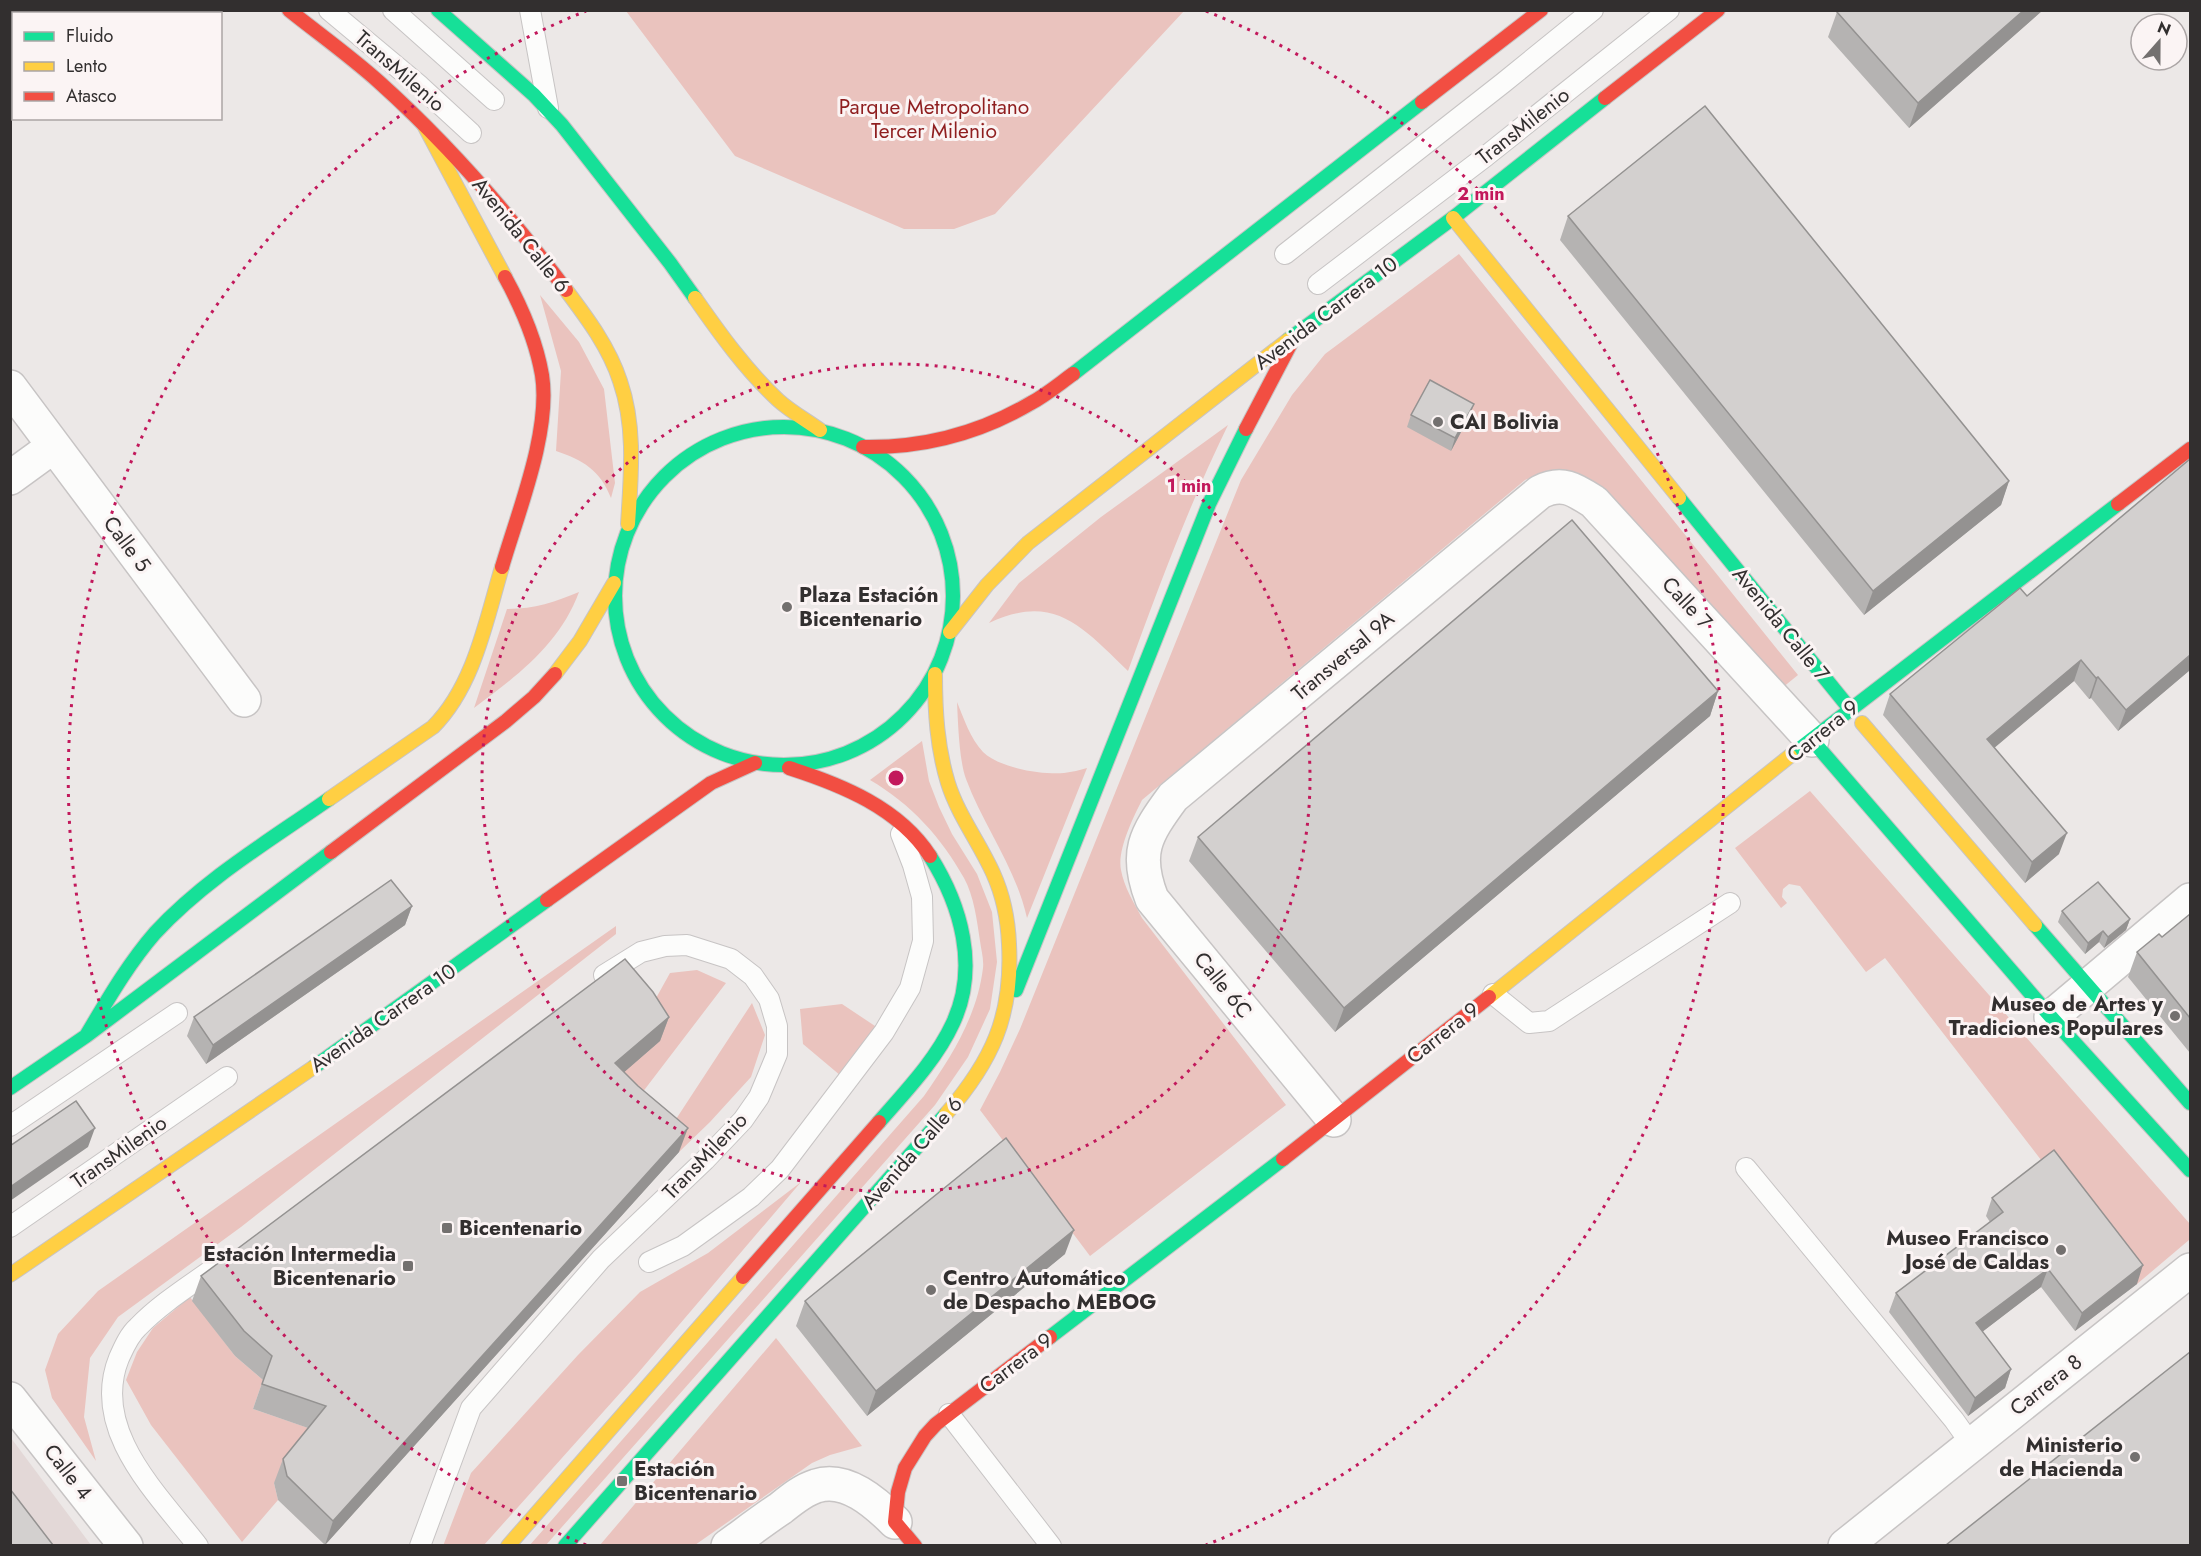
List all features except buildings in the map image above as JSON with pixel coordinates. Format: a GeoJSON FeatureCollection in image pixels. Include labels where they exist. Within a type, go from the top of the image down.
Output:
{"type":"FeatureCollection","features":[{"type":"Feature","properties":{"kind":"main road","name":"Avenida Calle 6"},"geometry":{"type":"LineString","coordinates":[[289,10],[376,80],[424,125],[536,249],[576,304],[605,349],[620,380],[632,435],[633,459],[628,526]]}},
{"type":"Feature","properties":{"kind":"main road"},"geometry":{"type":"LineString","coordinates":[[438,10],[499,63],[549,111],[613,189],[670,263],[715,327],[761,383],[780,402],[822,431]]}},
{"type":"Feature","properties":{"kind":"main road"},"geometry":{"type":"LineString","coordinates":[[863,447],[889,449],[929,442],[982,427],[1032,402],[1074,374],[1541,10]]}},
{"type":"Feature","properties":{"kind":"main road","name":"Avenida Carrera 10"},"geometry":{"type":"LineString","coordinates":[[950,632],[981,589],[1028,543],[1297,333],[1453,218],[1718,10]]}},
{"type":"Feature","properties":{"kind":"main road"},"geometry":{"type":"LineString","coordinates":[[86,1036],[120,981],[148,942],[182,906],[214,879],[433,728],[447,713],[457,697],[478,647],[537,448],[543,413],[542,377],[536,346],[522,309],[424,125]]}},
{"type":"Feature","properties":{"kind":"main road","name":"Avenida Calle 7"},"geometry":{"type":"LineString","coordinates":[[1453,218],[1856,716],[2190,1103]]}},
{"type":"Feature","properties":{"kind":"main road"},"geometry":{"type":"LineString","coordinates":[[1002,1026],[1209,504],[1297,333]]}},
{"type":"Feature","properties":{"kind":"main road"},"geometry":{"type":"LineString","coordinates":[[508,1545],[889,1111],[943,1044],[962,998],[967,961],[962,921],[945,880],[921,845],[894,818],[834,782],[779,765],[755,762],[714,750],[678,729],[647,696],[628,663],[616,624],[614,583],[619,554],[628,526],[645,498],[659,481],[693,452],[723,438],[755,429],[788,427],[822,431],[843,437],[894,467],[919,494],[938,526],[950,561],[953,597],[950,632],[944,654],[935,674],[913,706],[900,720],[852,752],[814,762],[779,765]]}},
{"type":"Feature","properties":{"kind":"main road","name":"Carrera 9"},"geometry":{"type":"LineString","coordinates":[[905,1534],[898,1491],[905,1466],[917,1444],[949,1414],[1334,1120],[1812,740],[1856,716],[2190,449]]}},
{"type":"Feature","properties":{"kind":"main road"},"geometry":{"type":"LineString","coordinates":[[10,1088],[86,1036],[506,721],[539,692],[563,664],[587,631],[614,583]]}},
{"type":"Feature","properties":{"kind":"main road","name":"Avenida Calle 6"},"geometry":{"type":"LineString","coordinates":[[565,1545],[966,1091],[986,1061],[1002,1026],[1010,963],[1007,916],[999,884],[958,808],[946,776],[937,732],[934,698],[935,674]]}},
{"type":"Feature","properties":{"kind":"main road"},"geometry":{"type":"LineString","coordinates":[[1812,740],[2050,1017],[2190,1170]]}},
{"type":"Feature","properties":{"kind":"main road","name":"Avenida Carrera 10"},"geometry":{"type":"LineString","coordinates":[[10,1275],[336,1052],[711,783],[755,762]]}},
{"type":"Feature","properties":{"kind":"street","name":"Calle 5"},"geometry":{"type":"LineString","coordinates":[[10,387],[244,700]]}},
{"type":"Feature","properties":{"kind":"street"},"geometry":{"type":"LineString","coordinates":[[10,478],[54,446]]}},
{"type":"Feature","properties":{"kind":"street","name":"Calle 7"},"geometry":{"type":"LineString","coordinates":[[1551,486],[1566,486],[1594,502],[1812,740]]}},
{"type":"Feature","properties":{"kind":"street","name":"Transversal 9A"},"geometry":{"type":"LineString","coordinates":[[1147,838],[1173,797],[1540,492],[1551,486]]}},
{"type":"Feature","properties":{"kind":"street","name":"Calle 6C"},"geometry":{"type":"LineString","coordinates":[[1147,838],[1142,858],[1144,877],[1152,899],[1334,1120]]}},
{"type":"Feature","properties":{"kind":"street"},"geometry":{"type":"LineString","coordinates":[[2050,1017],[2190,900]]}},
{"type":"Feature","properties":{"kind":"street","name":"Carrera 8"},"geometry":{"type":"LineString","coordinates":[[1845,1545],[2190,1270]]}},
{"type":"Feature","properties":{"kind":"street","name":"Calle 4"},"geometry":{"type":"LineString","coordinates":[[10,1399],[126,1545]]}},
{"type":"Feature","properties":{"kind":"street","name":"Carrera 9"},"geometry":{"type":"LineString","coordinates":[[728,1545],[800,1493],[817,1485],[836,1484],[859,1492],[881,1508],[905,1534]]}},
{"type":"Feature","properties":{"kind":"lane","name":"TransMilenio"},"geometry":{"type":"LineString","coordinates":[[329,10],[420,86],[471,133]]}},
{"type":"Feature","properties":{"kind":"lane","name":"TransMilenio"},"geometry":{"type":"LineString","coordinates":[[393,10],[494,100]]}},
{"type":"Feature","properties":{"kind":"lane"},"geometry":{"type":"LineString","coordinates":[[530,10],[549,111]]}},
{"type":"Feature","properties":{"kind":"lane"},"geometry":{"type":"LineString","coordinates":[[1285,254],[1593,10]]}},
{"type":"Feature","properties":{"kind":"lane","name":"TransMilenio"},"geometry":{"type":"LineString","coordinates":[[1318,284],[1669,10]]}},
{"type":"Feature","properties":{"kind":"lane"},"geometry":{"type":"LineString","coordinates":[[649,1262],[683,1246],[750,1197],[780,1169],[884,1032],[910,988],[923,941],[922,897],[913,865],[894,818]]}},
{"type":"Feature","properties":{"kind":"lane"},"geometry":{"type":"LineString","coordinates":[[1493,994],[1529,1023],[1549,1021],[1730,903]]}},
{"type":"Feature","properties":{"kind":"lane","name":"TransMilenio"},"geometry":{"type":"LineString","coordinates":[[420,1545],[471,1408],[601,1259],[705,1160],[743,1120],[759,1097],[777,1054],[777,1026],[769,999],[753,976],[731,959],[705,949],[687,945],[665,946],[642,952],[616,966],[588,987]]}},
{"type":"Feature","properties":{"kind":"lane"},"geometry":{"type":"LineString","coordinates":[[10,1126],[177,1013]]}},
{"type":"Feature","properties":{"kind":"lane","name":"TransMilenio"},"geometry":{"type":"LineString","coordinates":[[10,1227],[226,1077]]}},
{"type":"Feature","properties":{"kind":"lane"},"geometry":{"type":"LineString","coordinates":[[1746,1168],[1947,1411],[1971,1444]]}},
{"type":"Feature","properties":{"kind":"lane"},"geometry":{"type":"LineString","coordinates":[[198,1545],[123,1446],[114,1416],[113,1373],[124,1345],[136,1328],[240,1249]]}},
{"type":"Feature","properties":{"kind":"lane"},"geometry":{"type":"LineString","coordinates":[[949,1414],[1051,1545]]}},
{"type":"Feature","properties":{"kind":"shaded area"},"geometry":{"type":"Polygon","coordinates":[[[11,1438],[91,1545],[11,1545],[11,1438]]]}},
{"type":"Feature","properties":{"kind":"green space","name":"Parque Metropolitano Tercer Milenio"},"geometry":{"type":"Polygon","coordinates":[[[626,11],[1184,11],[995,214],[954,229],[904,229],[735,156],[626,11]]]}},
{"type":"Feature","properties":{"kind":"green space"},"geometry":{"type":"Polygon","coordinates":[[[1459,254],[1798,675],[1782,688],[1560,472],[1544,472],[1525,480],[1142,800],[1121,853],[1120,862],[1124,883],[1142,918],[1286,1105],[1090,1256],[980,1110],[1020,1029],[1241,480],[1292,395],[1325,354],[1459,254]]]}},
{"type":"Feature","properties":{"kind":"green space"},"geometry":{"type":"Polygon","coordinates":[[[540,295],[579,342],[604,389],[615,483],[611,498],[602,480],[589,467],[556,451],[561,371],[540,295]]]}},
{"type":"Feature","properties":{"kind":"green space"},"geometry":{"type":"Polygon","coordinates":[[[1228,425],[1187,516],[1128,671],[1082,629],[1050,613],[1032,611],[1012,614],[989,623],[1019,583],[1101,517],[1228,425]]]}},
{"type":"Feature","properties":{"kind":"green space"},"geometry":{"type":"Polygon","coordinates":[[[579,592],[561,628],[536,658],[474,708],[507,609],[544,604],[579,592]]]}},
{"type":"Feature","properties":{"kind":"green space"},"geometry":{"type":"Polygon","coordinates":[[[957,702],[974,741],[990,758],[1010,766],[1045,773],[1064,773],[1087,768],[1027,918],[1008,865],[966,779],[960,752],[957,702]]]}},
{"type":"Feature","properties":{"kind":"green space"},"geometry":{"type":"Polygon","coordinates":[[[922,741],[929,781],[939,807],[952,834],[977,874],[992,912],[997,962],[990,1009],[968,1057],[935,1105],[546,1545],[529,1546],[924,1096],[944,1066],[969,1020],[980,986],[983,958],[976,917],[964,878],[935,835],[924,823],[899,800],[870,780],[922,741]]]}},
{"type":"Feature","properties":{"kind":"green space"},"geometry":{"type":"Polygon","coordinates":[[[1810,791],[2190,1224],[2189,1240],[2137,1284],[1885,958],[1866,972],[1800,886],[1789,884],[1783,889],[1782,897],[1787,903],[1781,908],[1735,848],[1810,791]]]}},
{"type":"Feature","properties":{"kind":"green space"},"geometry":{"type":"Polygon","coordinates":[[[616,926],[616,934],[241,1227],[118,1317],[90,1358],[84,1417],[96,1461],[52,1398],[45,1370],[58,1334],[98,1291],[616,926]]]}},
{"type":"Feature","properties":{"kind":"green space"},"geometry":{"type":"Polygon","coordinates":[[[697,970],[726,983],[629,1110],[606,1088],[670,973],[697,970]]]}},
{"type":"Feature","properties":{"kind":"green space"},"geometry":{"type":"Polygon","coordinates":[[[752,1003],[765,1035],[751,1077],[679,1152],[663,1139],[752,1003]]]}},
{"type":"Feature","properties":{"kind":"green space"},"geometry":{"type":"Polygon","coordinates":[[[842,1004],[884,1032],[847,1081],[803,1044],[800,1009],[842,1004]]]}},
{"type":"Feature","properties":{"kind":"green space"},"geometry":{"type":"Polygon","coordinates":[[[801,1182],[638,1373],[484,1545],[443,1546],[471,1473],[578,1355],[640,1292],[708,1253],[801,1182]]]}},
{"type":"Feature","properties":{"kind":"green space"},"geometry":{"type":"Polygon","coordinates":[[[190,1297],[235,1356],[263,1380],[253,1409],[317,1431],[274,1483],[278,1500],[242,1542],[151,1425],[126,1380],[137,1352],[153,1328],[190,1297]]]}},
{"type":"Feature","properties":{"kind":"green space"},"geometry":{"type":"Polygon","coordinates":[[[776,1338],[862,1446],[812,1463],[695,1545],[600,1545],[776,1338]]]}},
{"type":"Feature","properties":{"kind":"traffic: fast"},"geometry":{"type":"LineString","coordinates":[[438,10],[534,95],[562,125],[695,298]]}},
{"type":"Feature","properties":{"kind":"traffic: fast"},"geometry":{"type":"LineString","coordinates":[[1288,340],[1453,218],[1605,98]]}},
{"type":"Feature","properties":{"kind":"traffic: fast"},"geometry":{"type":"LineString","coordinates":[[1073,374],[1422,102]]}},
{"type":"Feature","properties":{"kind":"traffic: fast"},"geometry":{"type":"LineString","coordinates":[[784,427],[833,434],[864,447],[891,465],[915,489],[933,516],[946,547],[953,596],[946,645],[933,676],[915,703],[891,727],[864,745],[833,758],[784,765],[735,758],[704,745],[677,727],[653,703],[635,676],[622,645],[615,596],[622,547],[635,516],[653,489],[677,465],[704,447],[735,434],[784,427]]}},
{"type":"Feature","properties":{"kind":"traffic: fast"},"geometry":{"type":"LineString","coordinates":[[1016,990],[1209,504],[1246,429]]}},
{"type":"Feature","properties":{"kind":"traffic: fast"},"geometry":{"type":"LineString","coordinates":[[1679,498],[1850,709]]}},
{"type":"Feature","properties":{"kind":"traffic: fast"},"geometry":{"type":"LineString","coordinates":[[1790,756],[2118,504]]}},
{"type":"Feature","properties":{"kind":"traffic: fast"},"geometry":{"type":"LineString","coordinates":[[1812,740],[2051,1017],[2190,1170]]}},
{"type":"Feature","properties":{"kind":"traffic: fast"},"geometry":{"type":"LineString","coordinates":[[86,1036],[136,957],[174,913],[216,878],[329,799]]}},
{"type":"Feature","properties":{"kind":"traffic: fast"},"geometry":{"type":"LineString","coordinates":[[10,1088],[86,1036],[331,852]]}},
{"type":"Feature","properties":{"kind":"traffic: fast"},"geometry":{"type":"LineString","coordinates":[[879,1122],[920,1075],[938,1050],[953,1023],[961,1002],[965,980],[963,937],[950,895],[930,856]]}},
{"type":"Feature","properties":{"kind":"traffic: fast"},"geometry":{"type":"LineString","coordinates":[[314,1067],[547,900]]}},
{"type":"Feature","properties":{"kind":"traffic: fast"},"geometry":{"type":"LineString","coordinates":[[2035,925],[2190,1103]]}},
{"type":"Feature","properties":{"kind":"traffic: fast"},"geometry":{"type":"LineString","coordinates":[[565,1546],[946,1114]]}},
{"type":"Feature","properties":{"kind":"traffic: fast"},"geometry":{"type":"LineString","coordinates":[[1050,1337],[1283,1159]]}},
{"type":"Feature","properties":{"kind":"traffic: slow"},"geometry":{"type":"LineString","coordinates":[[424,125],[505,277]]}},
{"type":"Feature","properties":{"kind":"traffic: slow"},"geometry":{"type":"LineString","coordinates":[[1453,218],[1679,498]]}},
{"type":"Feature","properties":{"kind":"traffic: slow"},"geometry":{"type":"LineString","coordinates":[[566,290],[604,345],[625,398],[631,452],[628,524]]}},
{"type":"Feature","properties":{"kind":"traffic: slow"},"geometry":{"type":"LineString","coordinates":[[695,298],[734,351],[766,388],[788,408],[820,430]]}},
{"type":"Feature","properties":{"kind":"traffic: slow"},"geometry":{"type":"LineString","coordinates":[[950,632],[987,585],[1028,543],[1288,340]]}},
{"type":"Feature","properties":{"kind":"traffic: slow"},"geometry":{"type":"LineString","coordinates":[[329,799],[433,727],[447,711],[469,673],[484,631],[502,567]]}},
{"type":"Feature","properties":{"kind":"traffic: slow"},"geometry":{"type":"LineString","coordinates":[[555,674],[580,641],[614,583]]}},
{"type":"Feature","properties":{"kind":"traffic: slow"},"geometry":{"type":"LineString","coordinates":[[935,674],[937,729],[944,769],[957,806],[997,881],[1004,908],[1009,944],[1007,993],[996,1036],[976,1075],[946,1114]]}},
{"type":"Feature","properties":{"kind":"traffic: slow"},"geometry":{"type":"LineString","coordinates":[[1862,723],[2035,925]]}},
{"type":"Feature","properties":{"kind":"traffic: slow"},"geometry":{"type":"LineString","coordinates":[[1489,997],[1790,756]]}},
{"type":"Feature","properties":{"kind":"traffic: slow"},"geometry":{"type":"LineString","coordinates":[[10,1275],[314,1067]]}},
{"type":"Feature","properties":{"kind":"traffic: slow"},"geometry":{"type":"LineString","coordinates":[[508,1546],[743,1277]]}},
{"type":"Feature","properties":{"kind":"traffic: jam"},"geometry":{"type":"LineString","coordinates":[[289,10],[368,72],[454,155],[523,235],[566,290]]}},
{"type":"Feature","properties":{"kind":"traffic: jam"},"geometry":{"type":"LineString","coordinates":[[1422,102],[1541,10]]}},
{"type":"Feature","properties":{"kind":"traffic: jam"},"geometry":{"type":"LineString","coordinates":[[1605,98],[1718,10]]}},
{"type":"Feature","properties":{"kind":"traffic: jam"},"geometry":{"type":"LineString","coordinates":[[502,567],[538,446],[544,397],[542,375],[532,337],[523,312],[505,277]]}},
{"type":"Feature","properties":{"kind":"traffic: jam"},"geometry":{"type":"LineString","coordinates":[[1246,429],[1290,345]]}},
{"type":"Feature","properties":{"kind":"traffic: jam"},"geometry":{"type":"LineString","coordinates":[[863,447],[885,447],[929,441],[950,437],[992,423],[1031,403],[1073,374]]}},
{"type":"Feature","properties":{"kind":"traffic: jam"},"geometry":{"type":"LineString","coordinates":[[2118,504],[2190,449]]}},
{"type":"Feature","properties":{"kind":"traffic: jam"},"geometry":{"type":"LineString","coordinates":[[331,852],[506,721],[534,697],[555,674]]}},
{"type":"Feature","properties":{"kind":"traffic: jam"},"geometry":{"type":"LineString","coordinates":[[547,900],[711,783],[755,763]]}},
{"type":"Feature","properties":{"kind":"traffic: jam"},"geometry":{"type":"LineString","coordinates":[[789,768],[829,782],[868,800],[902,824],[930,856]]}},
{"type":"Feature","properties":{"kind":"traffic: jam"},"geometry":{"type":"LineString","coordinates":[[1283,1159],[1489,997]]}},
{"type":"Feature","properties":{"kind":"traffic: jam"},"geometry":{"type":"LineString","coordinates":[[743,1277],[879,1122]]}},
{"type":"Feature","properties":{"kind":"traffic: jam"},"geometry":{"type":"LineString","coordinates":[[915,1546],[895,1522],[898,1492],[905,1468],[925,1436],[936,1424],[1050,1337]]}},
{"type":"Feature","properties":{"kind":"place","name":"CAI Bolivia"},"geometry":{"type":"Point","coordinates":[1438,422]}},
{"type":"Feature","properties":{"kind":"place","name":"Plaza Estación Bicentenario"},"geometry":{"type":"Point","coordinates":[787,607]}},
{"type":"Feature","properties":{"kind":"place","name":"Museo de Artes y Tradiciones Populares"},"geometry":{"type":"Point","coordinates":[2175,1016]}},
{"type":"Feature","properties":{"kind":"place","name":"Bicentenario"},"geometry":{"type":"Point","coordinates":[447,1228]}},
{"type":"Feature","properties":{"kind":"place","name":"Museo Francisco José de Caldas"},"geometry":{"type":"Point","coordinates":[2061,1250]}},
{"type":"Feature","properties":{"kind":"place","name":"Estación Intermedia Bicentenario"},"geometry":{"type":"Point","coordinates":[408,1266]}},
{"type":"Feature","properties":{"kind":"place","name":"Centro Automático de Despacho MEBOG"},"geometry":{"type":"Point","coordinates":[931,1290]}},
{"type":"Feature","properties":{"kind":"place","name":"Ministerio de Hacienda"},"geometry":{"type":"Point","coordinates":[2135,1457]}},
{"type":"Feature","properties":{"kind":"place","name":"Estación Bicentenario"},"geometry":{"type":"Point","coordinates":[622,1481]}}]}
